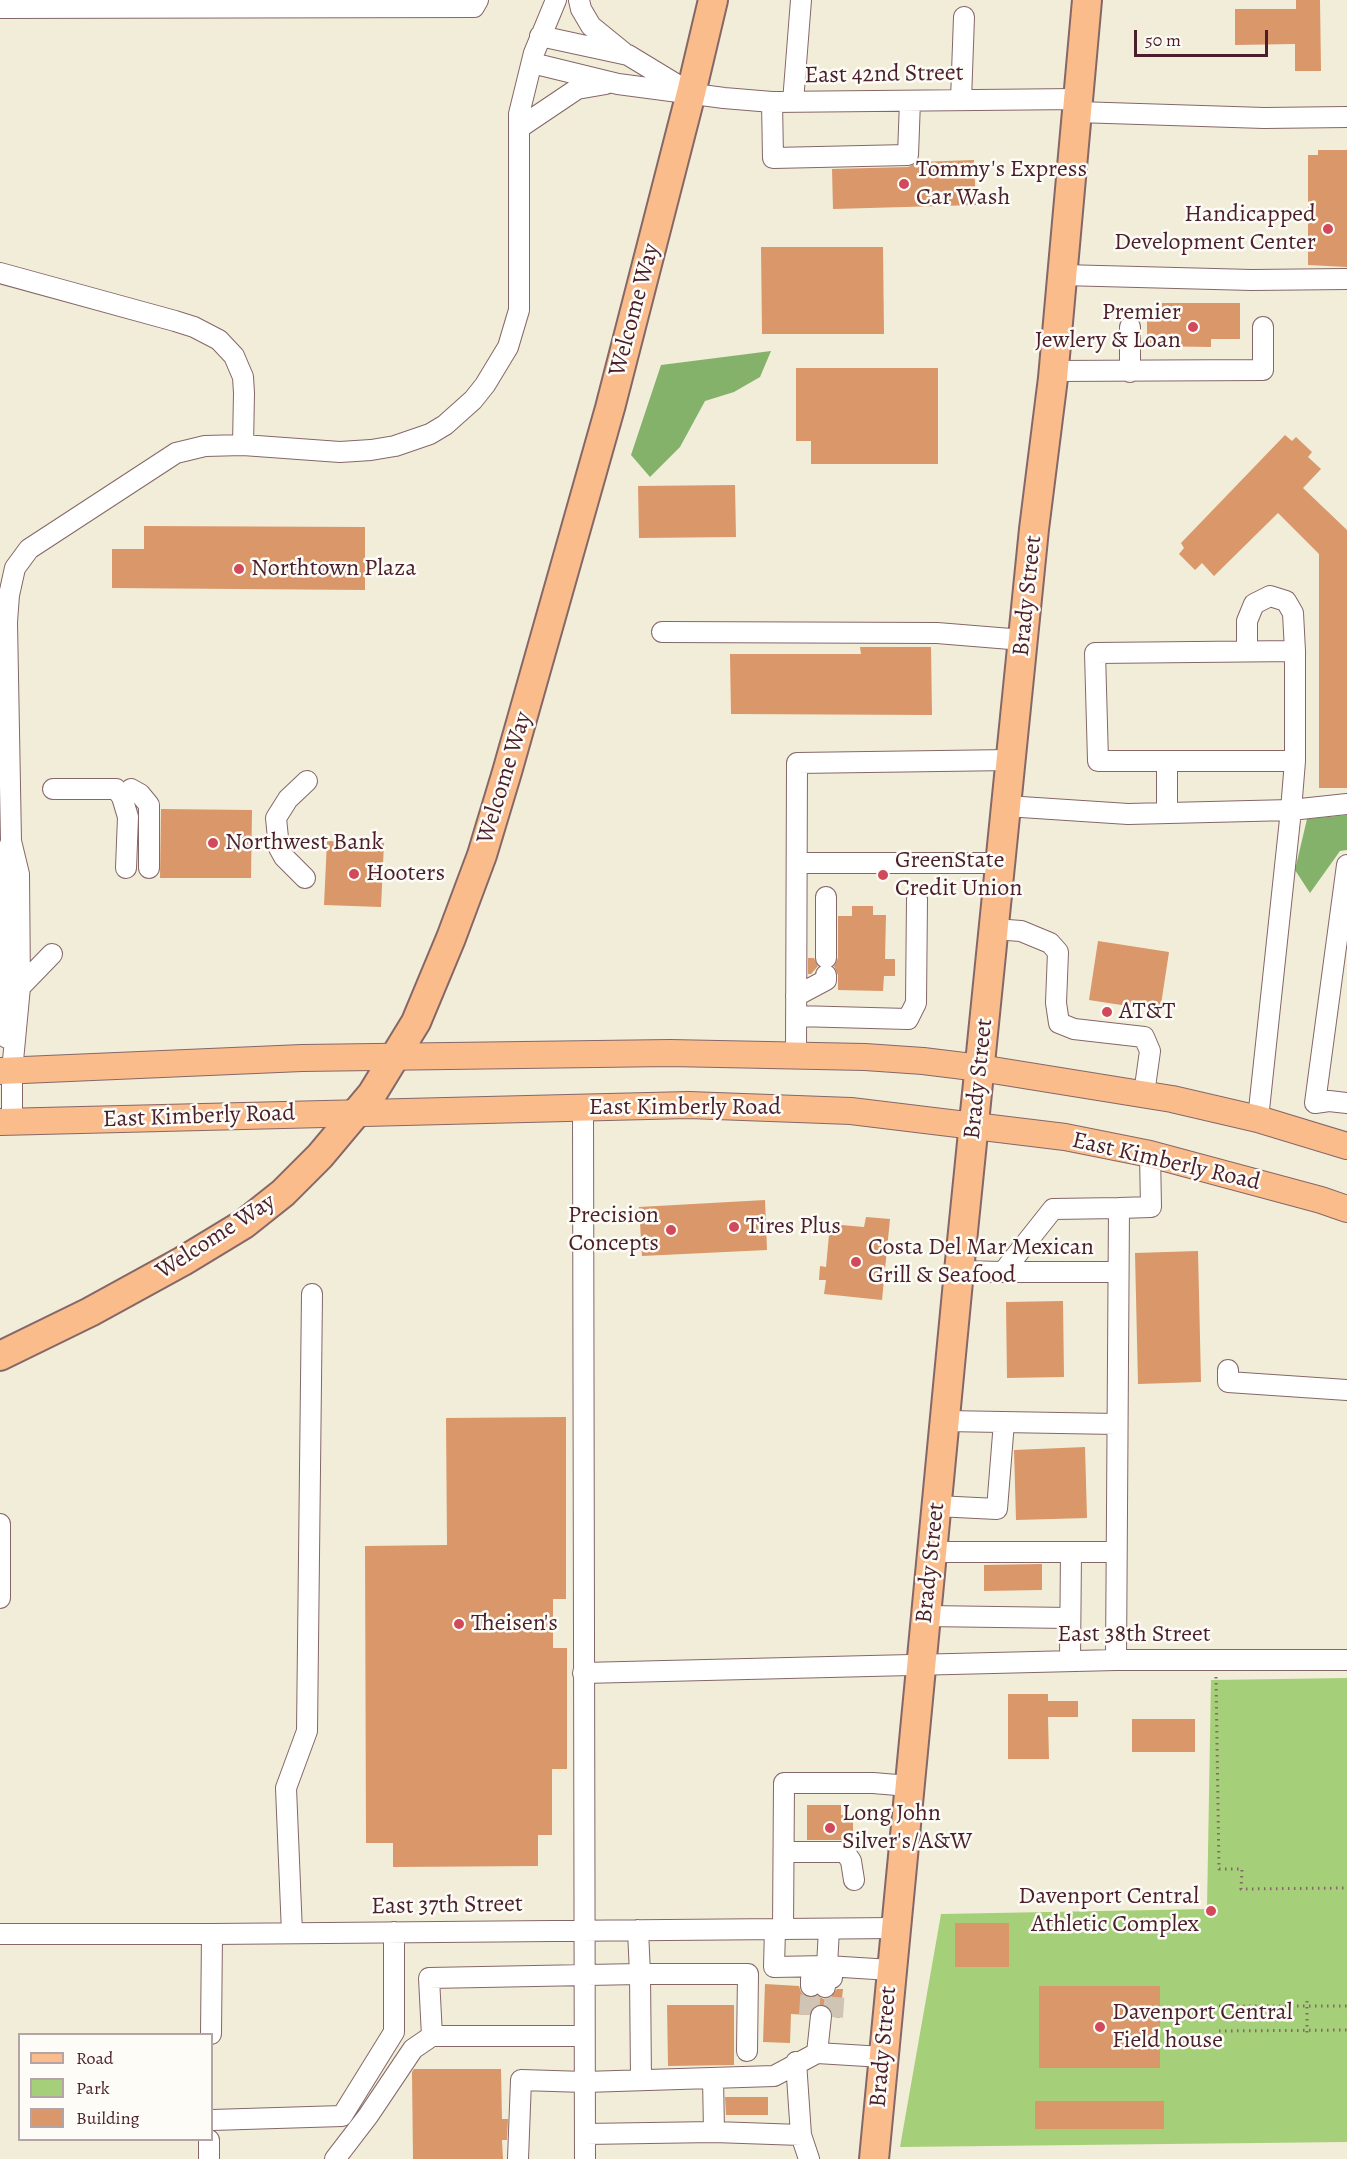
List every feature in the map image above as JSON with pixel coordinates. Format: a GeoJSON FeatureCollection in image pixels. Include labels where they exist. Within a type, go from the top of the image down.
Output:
{"type":"FeatureCollection","features":[{"type":"Feature","properties":{"kind":"highway","name":"Welcome Way"},"geometry":{"type":"LineString","coordinates":[[0,1356],[90,1312],[183,1261],[244,1224],[283,1193],[320,1156],[372,1094],[416,1022],[482,855],[507,772],[610,408],[713,0]]}},
{"type":"Feature","properties":{"kind":"highway","name":"Brady Street"},"geometry":{"type":"LineString","coordinates":[[874,2159],[959,1271],[1023,640],[1053,371],[1087,0]]}},
{"type":"Feature","properties":{"kind":"main road"},"geometry":{"type":"LineString","coordinates":[[6,1071],[302,1058],[670,1053],[796,1054],[923,1061],[1144,1094],[1258,1119],[1347,1146]]}},
{"type":"Feature","properties":{"kind":"main road","name":"East Kimberly Road"},"geometry":{"type":"LineString","coordinates":[[6,1122],[689,1106],[851,1111],[1065,1137],[1150,1154],[1347,1209]]}},
{"type":"Feature","properties":{"kind":"street"},"geometry":{"type":"LineString","coordinates":[[0,8],[474,7],[478,0]]}},
{"type":"Feature","properties":{"kind":"street"},"geometry":{"type":"LineString","coordinates":[[6,1122],[6,1071],[1,996],[2,875],[5,842],[3,622],[15,568],[29,549],[176,453],[205,446],[243,445],[340,452],[395,446],[430,434],[445,425],[473,400],[508,347],[519,310],[519,114],[540,36],[556,0]]}},
{"type":"Feature","properties":{"kind":"street"},"geometry":{"type":"LineString","coordinates":[[579,0],[581,9],[591,26],[628,55],[691,93]]}},
{"type":"Feature","properties":{"kind":"street"},"geometry":{"type":"LineString","coordinates":[[793,102],[801,0]]}},
{"type":"Feature","properties":{"kind":"street"},"geometry":{"type":"LineString","coordinates":[[961,100],[964,17]]}},
{"type":"Feature","properties":{"kind":"street"},"geometry":{"type":"LineString","coordinates":[[540,36],[628,55]]}},
{"type":"Feature","properties":{"kind":"street"},"geometry":{"type":"LineString","coordinates":[[532,63],[618,84]]}},
{"type":"Feature","properties":{"kind":"street"},"geometry":{"type":"LineString","coordinates":[[519,128],[577,89],[599,84],[618,84]]}},
{"type":"Feature","properties":{"kind":"street","name":"East 42nd Street"},"geometry":{"type":"LineString","coordinates":[[618,84],[772,102],[961,100],[1263,118],[1347,117]]}},
{"type":"Feature","properties":{"kind":"street"},"geometry":{"type":"LineString","coordinates":[[772,102],[773,158],[908,155],[910,101]]}},
{"type":"Feature","properties":{"kind":"street"},"geometry":{"type":"LineString","coordinates":[[0,273],[175,321],[194,327],[219,340],[234,356],[243,377],[243,445]]}},
{"type":"Feature","properties":{"kind":"street"},"geometry":{"type":"LineString","coordinates":[[1062,275],[1252,280],[1347,279]]}},
{"type":"Feature","properties":{"kind":"street"},"geometry":{"type":"LineString","coordinates":[[1130,327],[1130,372]]}},
{"type":"Feature","properties":{"kind":"street"},"geometry":{"type":"LineString","coordinates":[[1053,371],[1263,370],[1263,327]]}},
{"type":"Feature","properties":{"kind":"street"},"geometry":{"type":"LineString","coordinates":[[1246,651],[1247,621],[1254,604],[1270,596],[1286,601],[1293,613],[1295,761],[1258,1119]]}},
{"type":"Feature","properties":{"kind":"street"},"geometry":{"type":"LineString","coordinates":[[662,632],[937,633],[1023,640]]}},
{"type":"Feature","properties":{"kind":"street"},"geometry":{"type":"LineString","coordinates":[[1295,651],[1095,653],[1098,761],[1295,761]]}},
{"type":"Feature","properties":{"kind":"street"},"geometry":{"type":"LineString","coordinates":[[796,1054],[796,763],[1011,760]]}},
{"type":"Feature","properties":{"kind":"street"},"geometry":{"type":"LineString","coordinates":[[1167,761],[1167,813]]}},
{"type":"Feature","properties":{"kind":"street"},"geometry":{"type":"LineString","coordinates":[[305,878],[284,857],[279,848],[276,818],[288,799],[307,781]]}},
{"type":"Feature","properties":{"kind":"street"},"geometry":{"type":"LineString","coordinates":[[53,789],[124,789],[140,794],[149,805],[142,871],[138,806],[124,789]]}},
{"type":"Feature","properties":{"kind":"street"},"geometry":{"type":"LineString","coordinates":[[1006,806],[1128,814],[1291,810],[1347,804]]}},
{"type":"Feature","properties":{"kind":"street"},"geometry":{"type":"LineString","coordinates":[[5,842],[19,874],[20,987],[6,1071]]}},
{"type":"Feature","properties":{"kind":"street"},"geometry":{"type":"LineString","coordinates":[[797,862],[1001,862]]}},
{"type":"Feature","properties":{"kind":"street"},"geometry":{"type":"LineString","coordinates":[[1347,865],[1315,1102],[1347,1103]]}},
{"type":"Feature","properties":{"kind":"street"},"geometry":{"type":"LineString","coordinates":[[796,996],[826,980],[826,897]]}},
{"type":"Feature","properties":{"kind":"street"},"geometry":{"type":"LineString","coordinates":[[796,1016],[908,1019],[916,1004],[917,898]]}},
{"type":"Feature","properties":{"kind":"street"},"geometry":{"type":"LineString","coordinates":[[994,929],[1021,931],[1050,943],[1059,952],[1056,1003],[1059,1023],[1074,1029],[1144,1037],[1150,1051],[1144,1094]]}},
{"type":"Feature","properties":{"kind":"street"},"geometry":{"type":"LineString","coordinates":[[20,987],[52,954]]}},
{"type":"Feature","properties":{"kind":"street"},"geometry":{"type":"LineString","coordinates":[[583,1108],[585,2159]]}},
{"type":"Feature","properties":{"kind":"street"},"geometry":{"type":"LineString","coordinates":[[1003,1272],[1053,1209],[1151,1208],[1150,1154]]}},
{"type":"Feature","properties":{"kind":"street"},"geometry":{"type":"LineString","coordinates":[[1116,1660],[1119,1208]]}},
{"type":"Feature","properties":{"kind":"street"},"geometry":{"type":"LineString","coordinates":[[959,1271],[1117,1272]]}},
{"type":"Feature","properties":{"kind":"street"},"geometry":{"type":"LineString","coordinates":[[292,1933],[286,1788],[307,1731],[312,1294]]}},
{"type":"Feature","properties":{"kind":"street"},"geometry":{"type":"LineString","coordinates":[[1228,1370],[1228,1382],[1347,1390]]}},
{"type":"Feature","properties":{"kind":"street"},"geometry":{"type":"LineString","coordinates":[[945,1421],[1117,1424]]}},
{"type":"Feature","properties":{"kind":"street"},"geometry":{"type":"LineString","coordinates":[[936,1506],[997,1509],[1004,1422]]}},
{"type":"Feature","properties":{"kind":"street"},"geometry":{"type":"LineString","coordinates":[[0,1524],[0,1598]]}},
{"type":"Feature","properties":{"kind":"street"},"geometry":{"type":"LineString","coordinates":[[932,1552],[1116,1552]]}},
{"type":"Feature","properties":{"kind":"street"},"geometry":{"type":"LineString","coordinates":[[1070,1661],[1071,1552]]}},
{"type":"Feature","properties":{"kind":"street"},"geometry":{"type":"LineString","coordinates":[[925,1616],[1070,1618]]}},
{"type":"Feature","properties":{"kind":"street","name":"East 38th Street"},"geometry":{"type":"LineString","coordinates":[[583,1672],[921,1663],[1347,1660]]}},
{"type":"Feature","properties":{"kind":"street"},"geometry":{"type":"LineString","coordinates":[[891,1970],[825,1980],[774,1967],[784,1852],[784,1783],[909,1785]]}},
{"type":"Feature","properties":{"kind":"street"},"geometry":{"type":"LineString","coordinates":[[784,1852],[842,1852],[851,1861],[854,1880]]}},
{"type":"Feature","properties":{"kind":"street","name":"East 37th Street"},"geometry":{"type":"LineString","coordinates":[[0,1934],[896,1928]]}},
{"type":"Feature","properties":{"kind":"street"},"geometry":{"type":"LineString","coordinates":[[825,1980],[829,1929]]}},
{"type":"Feature","properties":{"kind":"street"},"geometry":{"type":"LineString","coordinates":[[638,1930],[641,2080]]}},
{"type":"Feature","properties":{"kind":"street"},"geometry":{"type":"LineString","coordinates":[[213,2120],[342,2116],[394,2032],[394,1932]]}},
{"type":"Feature","properties":{"kind":"street"},"geometry":{"type":"LineString","coordinates":[[211,2033],[212,1934]]}},
{"type":"Feature","properties":{"kind":"street"},"geometry":{"type":"LineString","coordinates":[[432,2036],[429,1978],[584,1974],[748,1974],[747,2051]]}},
{"type":"Feature","properties":{"kind":"street"},"geometry":{"type":"LineString","coordinates":[[518,2159],[521,2080],[585,2082],[774,2076],[832,2037],[821,2016]]}},
{"type":"Feature","properties":{"kind":"street"},"geometry":{"type":"LineString","coordinates":[[335,2159],[368,2116],[413,2049],[432,2036],[584,2036]]}},
{"type":"Feature","properties":{"kind":"street"},"geometry":{"type":"LineString","coordinates":[[818,2045],[883,2057]]}},
{"type":"Feature","properties":{"kind":"street"},"geometry":{"type":"LineString","coordinates":[[796,2062],[801,2135],[809,2159]]}},
{"type":"Feature","properties":{"kind":"street"},"geometry":{"type":"LineString","coordinates":[[713,2078],[714,2132]]}},
{"type":"Feature","properties":{"kind":"street"},"geometry":{"type":"LineString","coordinates":[[585,2134],[714,2132],[801,2135]]}},
{"type":"Feature","properties":{"kind":"street"},"geometry":{"type":"LineString","coordinates":[[209,2141],[209,2159]]}},
{"type":"Feature","properties":{"kind":"path"},"geometry":{"type":"LineString","coordinates":[[1215,1660],[1219,1869],[1242,1869],[1241,1889],[1347,1888]]}},
{"type":"Feature","properties":{"kind":"path"},"geometry":{"type":"LineString","coordinates":[[1307,2004],[1307,2037]]}},
{"type":"Feature","properties":{"kind":"path"},"geometry":{"type":"LineString","coordinates":[[1219,2006],[1307,2004],[1347,2006]]}},
{"type":"Feature","properties":{"kind":"path"},"geometry":{"type":"LineString","coordinates":[[1219,2031],[1347,2030]]}},
{"type":"Feature","properties":{"kind":"green space"},"geometry":{"type":"Polygon","coordinates":[[[771,351],[760,377],[734,392],[705,401],[680,447],[650,477],[631,455],[661,365],[771,351]]]}},
{"type":"Feature","properties":{"kind":"green space"},"geometry":{"type":"Polygon","coordinates":[[[1347,815],[1347,850],[1340,851],[1310,893],[1295,870],[1307,819],[1347,815]]]}},
{"type":"Feature","properties":{"kind":"green space","name":"Davenport Central Athletic Complex"},"geometry":{"type":"Polygon","coordinates":[[[1347,1678],[1347,2142],[900,2147],[941,1914],[1207,1909],[1211,1680],[1347,1678]]]}},
{"type":"Feature","properties":{"kind":"building"},"geometry":{"type":"Polygon","coordinates":[[[1296,0],[1320,0],[1321,71],[1295,71],[1295,44],[1235,45],[1235,9],[1296,9],[1296,0]]]}},
{"type":"Feature","properties":{"kind":"building","name":"Handicapped Development Center"},"geometry":{"type":"Polygon","coordinates":[[[1318,150],[1347,150],[1347,267],[1308,265],[1308,155],[1318,155],[1318,150]]]}},
{"type":"Feature","properties":{"kind":"building","name":"Tommy's Express Car Wash"},"geometry":{"type":"Polygon","coordinates":[[[974,160],[976,205],[833,209],[832,169],[908,167],[918,162],[974,160]]]}},
{"type":"Feature","properties":{"kind":"building"},"geometry":{"type":"Polygon","coordinates":[[[761,247],[883,247],[884,334],[762,334],[761,247]]]}},
{"type":"Feature","properties":{"kind":"building","name":"Premier Jewlery & Loan"},"geometry":{"type":"Polygon","coordinates":[[[1162,303],[1240,303],[1240,339],[1211,339],[1211,347],[1147,346],[1147,315],[1162,315],[1162,303]]]}},
{"type":"Feature","properties":{"kind":"building"},"geometry":{"type":"Polygon","coordinates":[[[796,368],[938,368],[938,464],[811,464],[811,441],[796,441],[796,368]]]}},
{"type":"Feature","properties":{"kind":"building"},"geometry":{"type":"Polygon","coordinates":[[[1285,435],[1292,441],[1296,437],[1312,452],[1308,457],[1321,469],[1303,488],[1347,530],[1347,788],[1319,788],[1319,554],[1278,513],[1214,576],[1202,563],[1195,570],[1179,554],[1184,548],[1181,543],[1285,435]]]}},
{"type":"Feature","properties":{"kind":"building"},"geometry":{"type":"Polygon","coordinates":[[[735,485],[736,537],[639,538],[638,486],[735,485]]]}},
{"type":"Feature","properties":{"kind":"building","name":"Northtown Plaza"},"geometry":{"type":"Polygon","coordinates":[[[144,526],[365,527],[365,590],[112,588],[112,549],[144,549],[144,526]]]}},
{"type":"Feature","properties":{"kind":"building"},"geometry":{"type":"Polygon","coordinates":[[[860,647],[931,647],[932,715],[731,714],[730,654],[861,654],[860,647]]]}},
{"type":"Feature","properties":{"kind":"building"},"geometry":{"type":"Polygon","coordinates":[[[161,809],[252,810],[251,878],[160,878],[161,809]]]}},
{"type":"Feature","properties":{"kind":"building","name":"Hooters"},"geometry":{"type":"Polygon","coordinates":[[[327,841],[384,843],[381,907],[324,905],[327,841]]]}},
{"type":"Feature","properties":{"kind":"building"},"geometry":{"type":"Polygon","coordinates":[[[852,906],[873,906],[873,915],[886,915],[885,959],[895,959],[895,976],[884,976],[883,991],[838,990],[838,975],[834,966],[838,958],[838,916],[852,916],[852,906]]]}},
{"type":"Feature","properties":{"kind":"building"},"geometry":{"type":"Polygon","coordinates":[[[1098,941],[1169,952],[1160,1011],[1089,1000],[1098,941]]]}},
{"type":"Feature","properties":{"kind":"building"},"geometry":{"type":"Polygon","coordinates":[[[808,958],[814,958],[818,966],[811,974],[808,974],[808,958]]]}},
{"type":"Feature","properties":{"kind":"building"},"geometry":{"type":"Polygon","coordinates":[[[765,1200],[767,1250],[642,1256],[639,1207],[765,1200]]]}},
{"type":"Feature","properties":{"kind":"building","name":"Costa Del Mar Mexican Grill & Seafood"},"geometry":{"type":"Polygon","coordinates":[[[866,1217],[890,1219],[882,1300],[824,1294],[826,1280],[819,1280],[820,1266],[826,1267],[830,1224],[864,1227],[866,1217]]]}},
{"type":"Feature","properties":{"kind":"building"},"geometry":{"type":"Polygon","coordinates":[[[1198,1251],[1201,1382],[1138,1384],[1135,1253],[1198,1251]]]}},
{"type":"Feature","properties":{"kind":"building"},"geometry":{"type":"Polygon","coordinates":[[[1063,1301],[1064,1377],[1007,1378],[1006,1302],[1063,1301]]]}},
{"type":"Feature","properties":{"kind":"building","name":"Theisen's"},"geometry":{"type":"Polygon","coordinates":[[[566,1417],[566,1599],[553,1599],[553,1648],[567,1648],[567,1769],[552,1769],[552,1835],[538,1835],[538,1866],[393,1867],[393,1843],[366,1843],[365,1546],[447,1545],[446,1418],[566,1417]]]}},
{"type":"Feature","properties":{"kind":"building"},"geometry":{"type":"Polygon","coordinates":[[[1085,1447],[1087,1518],[1016,1520],[1014,1450],[1085,1447]]]}},
{"type":"Feature","properties":{"kind":"building"},"geometry":{"type":"Polygon","coordinates":[[[1042,1564],[1042,1590],[984,1591],[984,1565],[1042,1564]]]}},
{"type":"Feature","properties":{"kind":"building"},"geometry":{"type":"Polygon","coordinates":[[[1008,1694],[1048,1694],[1048,1701],[1078,1701],[1078,1717],[1048,1717],[1049,1759],[1008,1759],[1008,1694]]]}},
{"type":"Feature","properties":{"kind":"building"},"geometry":{"type":"Polygon","coordinates":[[[1132,1719],[1195,1719],[1195,1752],[1132,1752],[1132,1719]]]}},
{"type":"Feature","properties":{"kind":"building","name":"Long John Silver's/A&W"},"geometry":{"type":"Polygon","coordinates":[[[807,1805],[841,1805],[841,1815],[850,1815],[850,1821],[853,1821],[853,1844],[842,1840],[807,1840],[807,1805]]]}},
{"type":"Feature","properties":{"kind":"building"},"geometry":{"type":"Polygon","coordinates":[[[955,1923],[1009,1923],[1009,1967],[955,1967],[955,1923]]]}},
{"type":"Feature","properties":{"kind":"building"},"geometry":{"type":"Polygon","coordinates":[[[765,1984],[799,1986],[806,1997],[817,1996],[824,1999],[830,1998],[837,1989],[843,1989],[840,2018],[833,2017],[828,2006],[817,2005],[812,2008],[809,2015],[791,2014],[790,2043],[763,2042],[765,1984]]]}},
{"type":"Feature","properties":{"kind":"building","name":"Davenport Central Field house"},"geometry":{"type":"Polygon","coordinates":[[[1039,1986],[1160,1986],[1160,2068],[1039,2068],[1039,1986]]]}},
{"type":"Feature","properties":{"kind":"building"},"geometry":{"type":"Polygon","coordinates":[[[667,2005],[734,2005],[734,2065],[668,2066],[667,2005]]]}},
{"type":"Feature","properties":{"kind":"building"},"geometry":{"type":"Polygon","coordinates":[[[414,2069],[501,2069],[502,2119],[508,2119],[507,2140],[502,2140],[503,2159],[413,2159],[412,2072],[414,2069]]]}},
{"type":"Feature","properties":{"kind":"building"},"geometry":{"type":"Polygon","coordinates":[[[725,2097],[768,2097],[768,2115],[726,2115],[725,2097]]]}},
{"type":"Feature","properties":{"kind":"building"},"geometry":{"type":"Polygon","coordinates":[[[1035,2101],[1164,2101],[1164,2129],[1035,2129],[1035,2101]]]}},
{"type":"Feature","properties":{"kind":"tunnel"},"geometry":{"type":"LineString","coordinates":[[809,2015],[811,1986]]}},
{"type":"Feature","properties":{"kind":"tunnel"},"geometry":{"type":"LineString","coordinates":[[833,2017],[835,1988]]}},
{"type":"Feature","properties":{"kind":"place","name":"Tommy's Express Car Wash"},"geometry":{"type":"Point","coordinates":[904,184]}},
{"type":"Feature","properties":{"kind":"place","name":"Handicapped Development Center"},"geometry":{"type":"Point","coordinates":[1328,229]}},
{"type":"Feature","properties":{"kind":"place","name":"Premier Jewlery & Loan"},"geometry":{"type":"Point","coordinates":[1193,327]}},
{"type":"Feature","properties":{"kind":"place","name":"Northtown Plaza"},"geometry":{"type":"Point","coordinates":[239,569]}},
{"type":"Feature","properties":{"kind":"place","name":"Northwest Bank"},"geometry":{"type":"Point","coordinates":[213,843]}},
{"type":"Feature","properties":{"kind":"place","name":"Hooters"},"geometry":{"type":"Point","coordinates":[354,874]}},
{"type":"Feature","properties":{"kind":"place","name":"GreenState Credit Union"},"geometry":{"type":"Point","coordinates":[883,875]}},
{"type":"Feature","properties":{"kind":"place","name":"AT&T"},"geometry":{"type":"Point","coordinates":[1107,1012]}},
{"type":"Feature","properties":{"kind":"place","name":"Tires Plus"},"geometry":{"type":"Point","coordinates":[734,1227]}},
{"type":"Feature","properties":{"kind":"place","name":"Precision Concepts"},"geometry":{"type":"Point","coordinates":[671,1230]}},
{"type":"Feature","properties":{"kind":"place","name":"Costa Del Mar Mexican Grill & Seafood"},"geometry":{"type":"Point","coordinates":[856,1262]}},
{"type":"Feature","properties":{"kind":"place","name":"Theisen's"},"geometry":{"type":"Point","coordinates":[459,1624]}},
{"type":"Feature","properties":{"kind":"place","name":"Long John Silver's/A&W"},"geometry":{"type":"Point","coordinates":[830,1828]}},
{"type":"Feature","properties":{"kind":"place","name":"Davenport Central Athletic Complex"},"geometry":{"type":"Point","coordinates":[1211,1911]}},
{"type":"Feature","properties":{"kind":"place","name":"Davenport Central Field house"},"geometry":{"type":"Point","coordinates":[1100,2027]}}]}
